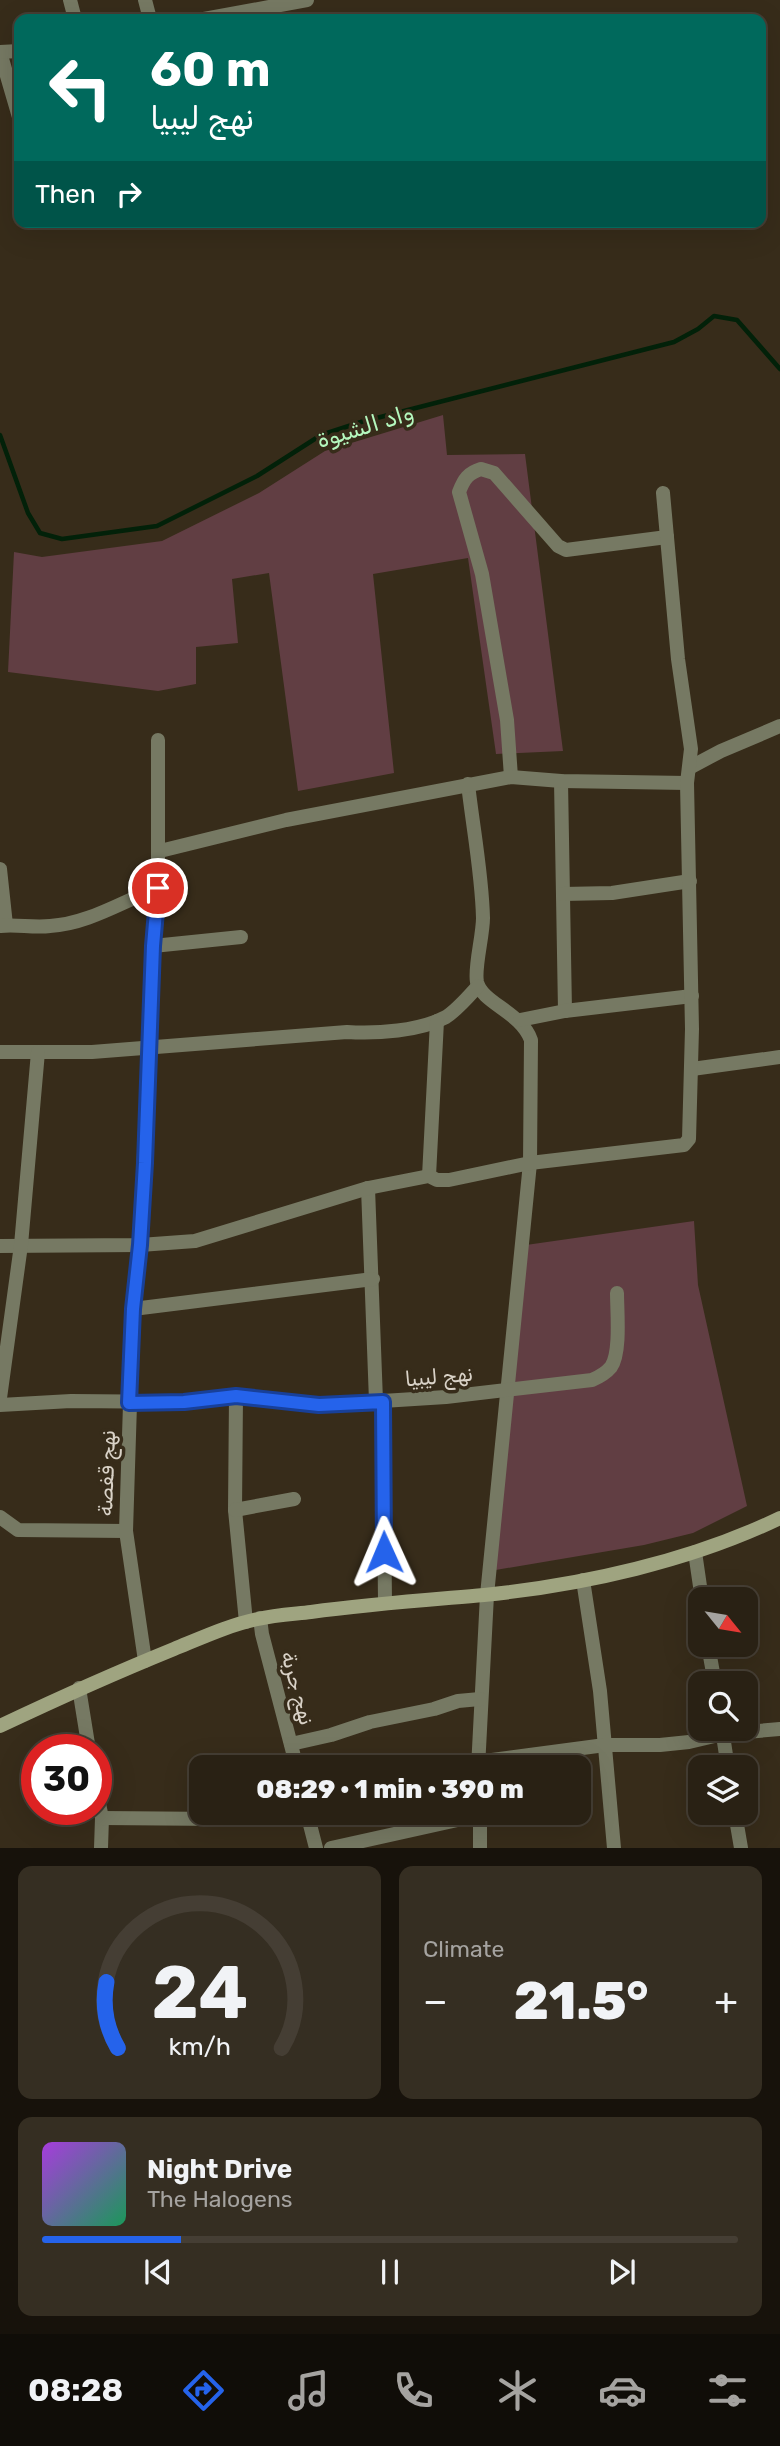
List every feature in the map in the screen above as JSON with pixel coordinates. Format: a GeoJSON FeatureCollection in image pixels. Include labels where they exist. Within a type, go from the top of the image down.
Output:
{"type":"FeatureCollection","features":[{"type":"Feature","properties":{"kind":"main road"},"geometry":{"type":"LineString","coordinates":[[0,1726],[79,1688],[253,1620],[385,1602],[487,1595],[583,1580],[695,1552],[744,1536],[780,1518]]}},
{"type":"Feature","properties":{"kind":"street"},"geometry":{"type":"LineString","coordinates":[[226,14],[307,0]]}},
{"type":"Feature","properties":{"kind":"street"},"geometry":{"type":"LineString","coordinates":[[0,52],[14,100]]}},
{"type":"Feature","properties":{"kind":"street"},"geometry":{"type":"LineString","coordinates":[[511,778],[507,720],[482,574],[459,492],[462,482],[467,476],[481,469],[494,473],[558,546],[566,550],[667,537]]}},
{"type":"Feature","properties":{"kind":"street"},"geometry":{"type":"LineString","coordinates":[[0,1246],[140,1245],[201,1239],[368,1188],[429,1176],[437,1180],[449,1180],[530,1163],[684,1145],[689,1139],[692,1069],[688,775],[691,749],[678,659],[663,494]]}},
{"type":"Feature","properties":{"kind":"street"},"geometry":{"type":"LineString","coordinates":[[160,851],[286,820],[468,784],[511,778],[561,781],[688,775],[721,751],[780,726]]}},
{"type":"Feature","properties":{"kind":"street","name":"نهج قفصة"},"geometry":{"type":"LineString","coordinates":[[145,1661],[126,1531],[133,1309],[140,1245],[153,946],[160,851],[158,740]]}},
{"type":"Feature","properties":{"kind":"street"},"geometry":{"type":"LineString","coordinates":[[561,781],[565,1011]]}},
{"type":"Feature","properties":{"kind":"street"},"geometry":{"type":"LineString","coordinates":[[468,784],[482,903],[483,934],[476,979],[485,994],[520,1020],[531,1040],[530,1163],[487,1595],[477,1755]]}},
{"type":"Feature","properties":{"kind":"street"},"geometry":{"type":"LineString","coordinates":[[0,869],[3,925],[50,926],[88,919],[158,888]]}},
{"type":"Feature","properties":{"kind":"street"},"geometry":{"type":"LineString","coordinates":[[562,894],[612,893],[690,881]]}},
{"type":"Feature","properties":{"kind":"street"},"geometry":{"type":"LineString","coordinates":[[153,946],[241,937]]}},
{"type":"Feature","properties":{"kind":"street"},"geometry":{"type":"LineString","coordinates":[[0,1052],[92,1052],[347,1032],[372,1034],[437,1021],[456,1009],[478,986]]}},
{"type":"Feature","properties":{"kind":"street"},"geometry":{"type":"LineString","coordinates":[[520,1020],[565,1011],[692,996]]}},
{"type":"Feature","properties":{"kind":"street"},"geometry":{"type":"LineString","coordinates":[[429,1176],[437,1021]]}},
{"type":"Feature","properties":{"kind":"street"},"geometry":{"type":"LineString","coordinates":[[0,1398],[4,1343],[21,1245],[38,1052]]}},
{"type":"Feature","properties":{"kind":"street"},"geometry":{"type":"LineString","coordinates":[[692,1069],[780,1057]]}},
{"type":"Feature","properties":{"kind":"street"},"geometry":{"type":"LineString","coordinates":[[368,1188],[380,1402],[385,1602]]}},
{"type":"Feature","properties":{"kind":"street"},"geometry":{"type":"LineString","coordinates":[[133,1309],[373,1279]]}},
{"type":"Feature","properties":{"kind":"street","name":"نهج ليبيا"},"geometry":{"type":"LineString","coordinates":[[0,1405],[71,1401],[184,1402],[236,1396],[319,1405],[380,1402],[592,1380],[611,1367],[616,1354],[617,1293]]}},
{"type":"Feature","properties":{"kind":"street","name":"نهج جربة"},"geometry":{"type":"LineString","coordinates":[[236,1396],[235,1510],[253,1620],[262,1634],[294,1755]]}},
{"type":"Feature","properties":{"kind":"street"},"geometry":{"type":"LineString","coordinates":[[235,1510],[294,1499]]}},
{"type":"Feature","properties":{"kind":"street"},"geometry":{"type":"LineString","coordinates":[[0,1517],[18,1530],[126,1531]]}},
{"type":"Feature","properties":{"kind":"street"},"geometry":{"type":"LineString","coordinates":[[695,1552],[700,1587]]}},
{"type":"Feature","properties":{"kind":"street"},"geometry":{"type":"LineString","coordinates":[[583,1580],[600,1691],[614,1847]]}},
{"type":"Feature","properties":{"kind":"street"},"geometry":{"type":"LineString","coordinates":[[79,1688],[86,1734]]}},
{"type":"Feature","properties":{"kind":"street"},"geometry":{"type":"LineString","coordinates":[[291,1744],[458,1701],[480,1699]]}},
{"type":"Feature","properties":{"kind":"street"},"geometry":{"type":"LineString","coordinates":[[758,1730],[780,1729]]}},
{"type":"Feature","properties":{"kind":"street"},"geometry":{"type":"LineString","coordinates":[[541,1755],[605,1745],[660,1745],[692,1741]]}},
{"type":"Feature","properties":{"kind":"street"},"geometry":{"type":"LineString","coordinates":[[112,1818],[189,1819]]}},
{"type":"Feature","properties":{"kind":"street"},"geometry":{"type":"LineString","coordinates":[[101,1847],[102,1825]]}},
{"type":"Feature","properties":{"kind":"street"},"geometry":{"type":"LineString","coordinates":[[310,1825],[316,1847]]}},
{"type":"Feature","properties":{"kind":"street"},"geometry":{"type":"LineString","coordinates":[[331,1847],[430,1825]]}},
{"type":"Feature","properties":{"kind":"street"},"geometry":{"type":"LineString","coordinates":[[480,1825],[480,1847]]}},
{"type":"Feature","properties":{"kind":"street"},"geometry":{"type":"LineString","coordinates":[[737,1825],[741,1847]]}},
{"type":"Feature","properties":{"kind":"shaded area"},"geometry":{"type":"Polygon","coordinates":[[[443,415],[447,455],[525,454],[563,751],[496,754],[468,558],[373,574],[394,773],[298,791],[269,573],[232,579],[238,643],[196,647],[196,684],[158,691],[8,672],[14,552],[42,557],[162,541],[259,493],[325,451],[443,415]]]}},
{"type":"Feature","properties":{"kind":"shaded area"},"geometry":{"type":"Polygon","coordinates":[[[694,1221],[698,1285],[747,1506],[693,1533],[644,1545],[490,1571],[526,1245],[694,1221]]]}},
{"type":"Feature","properties":{"kind":"waterway","name":"واد الشيوة"},"geometry":{"type":"LineString","coordinates":[[0,435],[28,513],[40,533],[62,539],[157,526],[257,476],[321,435],[361,422],[674,342],[698,329],[714,316],[737,320],[780,369]]}},
{"type":"Feature","properties":{"kind":"route"},"geometry":{"type":"LineString","coordinates":[[158,888],[153,946],[145,1163],[133,1309],[129,1403],[184,1402],[236,1396],[319,1405],[383,1402],[384,1552]]}}]}
